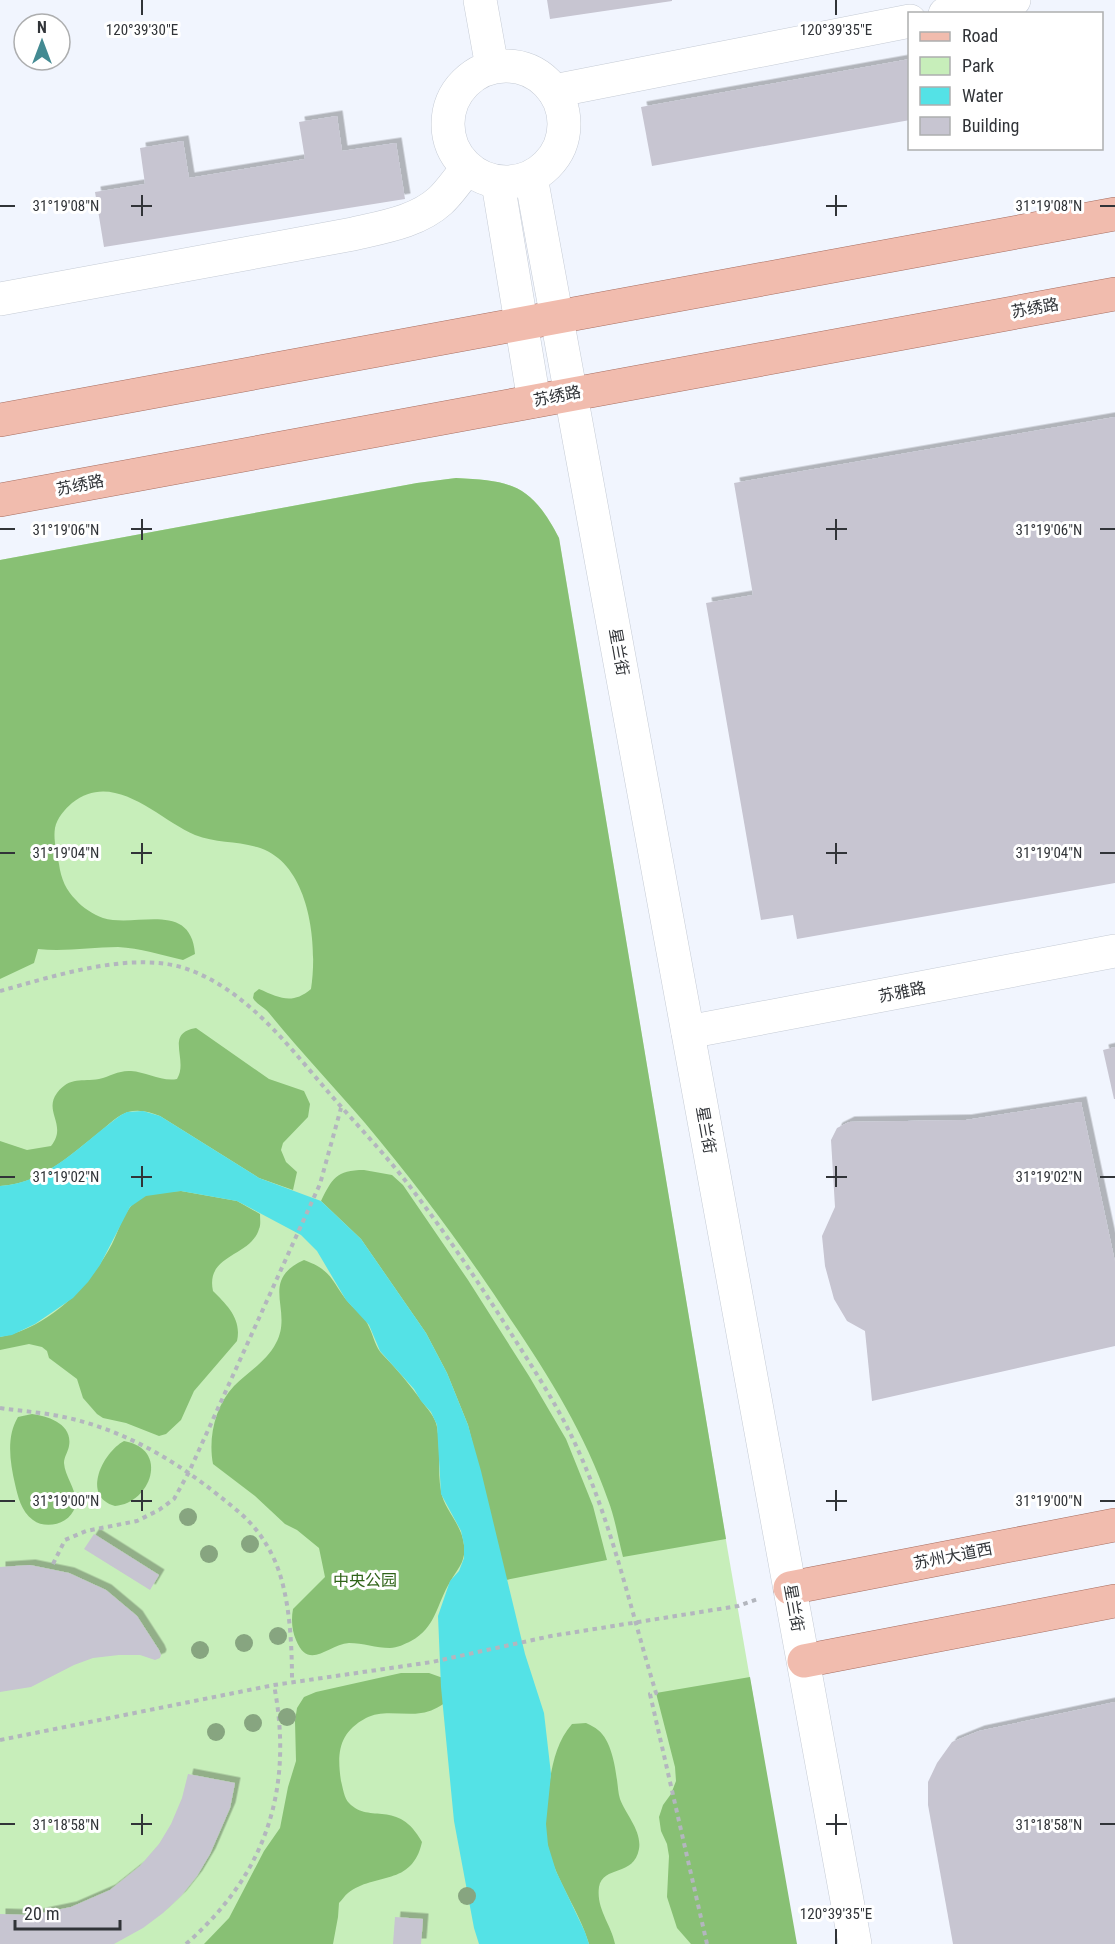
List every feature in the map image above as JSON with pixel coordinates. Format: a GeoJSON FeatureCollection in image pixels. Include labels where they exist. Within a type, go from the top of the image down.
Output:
{"type":"FeatureCollection","features":[{"type":"Feature","properties":{"kind":"main road"},"geometry":{"type":"LineString","coordinates":[[0,420],[1115,214]]}},
{"type":"Feature","properties":{"kind":"main road","name":"苏绣路"},"geometry":{"type":"LineString","coordinates":[[0,500],[1115,294]]}},
{"type":"Feature","properties":{"kind":"main road","name":"苏州大道西"},"geometry":{"type":"LineString","coordinates":[[790,1588],[1115,1525]]}},
{"type":"Feature","properties":{"kind":"main road"},"geometry":{"type":"LineString","coordinates":[[804,1661],[1115,1601]]}},
{"type":"Feature","properties":{"kind":"street"},"geometry":{"type":"LineString","coordinates":[[480,0],[492,67]]}},
{"type":"Feature","properties":{"kind":"street"},"geometry":{"type":"LineString","coordinates":[[955,12],[1014,0]]}},
{"type":"Feature","properties":{"kind":"street"},"geometry":{"type":"LineString","coordinates":[[554,91],[908,21]]}},
{"type":"Feature","properties":{"kind":"street"},"geometry":{"type":"LineString","coordinates":[[492,67],[520,67],[545,81],[554,91],[564,115],[562,140],[551,162],[531,177],[521,181],[498,183],[477,176],[467,169],[457,157],[450,142],[447,127],[448,111],[454,96],[464,83],[477,73],[492,67]]}},
{"type":"Feature","properties":{"kind":"street"},"geometry":{"type":"LineString","coordinates":[[0,298],[397,224],[427,211],[441,201],[467,169]]}},
{"type":"Feature","properties":{"kind":"street","name":"星兰街"},"geometry":{"type":"LineString","coordinates":[[531,177],[855,1944]]}},
{"type":"Feature","properties":{"kind":"street"},"geometry":{"type":"LineString","coordinates":[[498,183],[523,323],[534,401]]}},
{"type":"Feature","properties":{"kind":"street","name":"苏雅路"},"geometry":{"type":"LineString","coordinates":[[688,1032],[1115,951]]}},
{"type":"Feature","properties":{"kind":"path"},"geometry":{"type":"LineString","coordinates":[[0,991],[66,973],[116,964],[158,964],[189,969],[219,984],[264,1020],[407,1182],[472,1273],[534,1370],[572,1436],[600,1503],[656,1693],[650,1694],[707,1944]]}},
{"type":"Feature","properties":{"kind":"path"},"geometry":{"type":"LineString","coordinates":[[53,1564],[65,1540],[86,1531],[137,1521],[174,1499],[189,1472],[320,1184],[341,1107]]}},
{"type":"Feature","properties":{"kind":"path"},"geometry":{"type":"LineString","coordinates":[[0,1408],[59,1416],[96,1425],[141,1443],[189,1472],[248,1518],[265,1542],[276,1564],[287,1609],[292,1682]]}},
{"type":"Feature","properties":{"kind":"path"},"geometry":{"type":"LineString","coordinates":[[0,1740],[274,1684],[432,1662],[551,1636],[738,1606],[790,1588]]}},
{"type":"Feature","properties":{"kind":"path"},"geometry":{"type":"LineString","coordinates":[[186,1944],[234,1893],[255,1858],[267,1828],[274,1805],[281,1757],[281,1733],[274,1684]]}},
{"type":"Feature","properties":{"kind":"green space","name":"中央公园"},"geometry":{"type":"Polygon","coordinates":[[[456,478],[492,481],[518,489],[539,506],[559,538],[728,1552],[796,1944],[0,1944],[0,560],[417,483],[456,478]]]}},
{"type":"Feature","properties":{"kind":"green space"},"geometry":{"type":"Polygon","coordinates":[[[456,478],[492,481],[518,489],[539,506],[559,538],[726,1539],[623,1557],[615,1521],[599,1476],[578,1430],[553,1385],[494,1294],[423,1195],[365,1123],[269,1013],[253,998],[254,993],[259,989],[280,997],[292,998],[311,989],[313,950],[306,907],[289,869],[275,856],[257,847],[195,835],[135,800],[120,794],[104,791],[88,794],[67,808],[59,817],[55,828],[60,869],[69,892],[85,908],[103,918],[160,920],[184,927],[191,937],[195,954],[183,960],[118,947],[38,949],[34,963],[0,979],[0,560],[417,483],[456,478]]]}},
{"type":"Feature","properties":{"kind":"green space"},"geometry":{"type":"Polygon","coordinates":[[[196,1028],[269,1079],[304,1091],[310,1104],[308,1117],[283,1143],[281,1150],[286,1162],[297,1172],[293,1190],[259,1178],[160,1116],[136,1111],[117,1117],[42,1174],[15,1184],[0,1186],[0,1141],[27,1150],[51,1146],[57,1132],[53,1100],[62,1088],[72,1082],[99,1079],[127,1071],[171,1080],[177,1079],[181,1064],[179,1041],[181,1035],[196,1028]]]}},
{"type":"Feature","properties":{"kind":"green space"},"geometry":{"type":"Polygon","coordinates":[[[355,1170],[392,1175],[403,1185],[468,1280],[529,1376],[566,1439],[593,1506],[607,1560],[506,1580],[468,1425],[447,1373],[426,1333],[361,1239],[321,1201],[336,1177],[355,1170]]]}},
{"type":"Feature","properties":{"kind":"green space"},"geometry":{"type":"Polygon","coordinates":[[[181,1191],[237,1201],[260,1214],[260,1224],[254,1238],[222,1263],[212,1279],[213,1291],[228,1307],[235,1319],[237,1341],[194,1391],[181,1420],[166,1434],[159,1436],[126,1423],[103,1418],[83,1398],[77,1379],[49,1358],[47,1351],[42,1347],[29,1344],[0,1350],[0,1337],[18,1332],[51,1315],[80,1290],[103,1260],[132,1204],[153,1193],[181,1191]]]}},
{"type":"Feature","properties":{"kind":"green space"},"geometry":{"type":"Polygon","coordinates":[[[304,1260],[327,1273],[343,1296],[363,1317],[380,1352],[403,1377],[436,1423],[441,1491],[463,1537],[464,1556],[431,1622],[419,1636],[401,1646],[385,1648],[349,1643],[313,1655],[301,1649],[293,1629],[293,1609],[325,1577],[319,1548],[297,1530],[285,1524],[255,1496],[213,1464],[212,1433],[222,1403],[234,1386],[262,1361],[276,1343],[282,1319],[280,1287],[283,1277],[290,1268],[304,1260]]]}},
{"type":"Feature","properties":{"kind":"green space"},"geometry":{"type":"Polygon","coordinates":[[[32,1414],[58,1422],[69,1438],[64,1463],[76,1501],[68,1518],[57,1524],[44,1525],[33,1520],[21,1504],[15,1484],[10,1441],[18,1417],[32,1414]]]}},
{"type":"Feature","properties":{"kind":"green space"},"geometry":{"type":"Polygon","coordinates":[[[124,1441],[138,1446],[147,1454],[151,1464],[150,1475],[146,1486],[138,1496],[128,1503],[115,1506],[105,1501],[99,1494],[98,1475],[109,1455],[124,1441]]]}},
{"type":"Feature","properties":{"kind":"green space"},"geometry":{"type":"Polygon","coordinates":[[[401,1673],[429,1673],[443,1678],[447,1702],[425,1712],[386,1713],[366,1718],[350,1730],[345,1737],[339,1762],[341,1781],[349,1803],[366,1812],[394,1816],[403,1820],[422,1842],[410,1866],[391,1876],[370,1882],[346,1895],[339,1903],[333,1944],[204,1944],[229,1918],[264,1851],[280,1828],[296,1761],[297,1708],[304,1697],[316,1692],[401,1673]]]}},
{"type":"Feature","properties":{"kind":"green space"},"geometry":{"type":"Polygon","coordinates":[[[750,1677],[797,1944],[691,1944],[677,1928],[667,1897],[669,1856],[659,1817],[676,1781],[675,1767],[656,1693],[750,1677]]]}},
{"type":"Feature","properties":{"kind":"green space"},"geometry":{"type":"Polygon","coordinates":[[[586,1723],[602,1734],[609,1746],[620,1799],[636,1829],[639,1842],[636,1858],[631,1864],[606,1876],[599,1887],[600,1902],[615,1944],[589,1944],[580,1919],[556,1872],[547,1840],[547,1802],[556,1753],[562,1738],[572,1724],[586,1723]]]}},
{"type":"Feature","properties":{"kind":"water"},"geometry":{"type":"Polygon","coordinates":[[[143,1111],[160,1116],[259,1178],[321,1201],[361,1239],[426,1333],[447,1373],[468,1425],[481,1471],[525,1654],[544,1713],[551,1774],[546,1824],[548,1845],[556,1871],[589,1944],[479,1944],[454,1821],[441,1687],[438,1616],[450,1581],[459,1571],[464,1558],[464,1545],[461,1531],[441,1494],[437,1425],[431,1412],[414,1389],[380,1351],[369,1325],[346,1300],[317,1251],[301,1235],[237,1201],[181,1191],[146,1196],[130,1207],[100,1265],[73,1298],[35,1324],[12,1335],[0,1337],[0,1186],[18,1183],[50,1169],[121,1115],[127,1112],[143,1111]]]}},
{"type":"Feature","properties":{"kind":"building"},"geometry":{"type":"Polygon","coordinates":[[[547,0],[672,0],[672,1],[550,19],[547,0]]]}},
{"type":"Feature","properties":{"kind":"building"},"geometry":{"type":"Polygon","coordinates":[[[908,59],[908,120],[652,166],[641,107],[908,59]]]}},
{"type":"Feature","properties":{"kind":"building"},"geometry":{"type":"Polygon","coordinates":[[[337,116],[342,151],[396,143],[405,199],[104,247],[95,192],[145,184],[140,148],[183,141],[189,178],[305,159],[299,122],[337,116]]]}},
{"type":"Feature","properties":{"kind":"building"},"geometry":{"type":"Polygon","coordinates":[[[1115,417],[1115,883],[797,939],[793,915],[761,920],[706,603],[753,595],[734,483],[1115,417]]]}},
{"type":"Feature","properties":{"kind":"building"},"geometry":{"type":"Polygon","coordinates":[[[1115,1047],[1115,1099],[1114,1099],[1103,1050],[1115,1047]]]}},
{"type":"Feature","properties":{"kind":"building"},"geometry":{"type":"Polygon","coordinates":[[[1081,1102],[1115,1262],[1115,1346],[872,1401],[865,1331],[847,1321],[834,1299],[825,1266],[822,1236],[835,1207],[831,1140],[837,1128],[849,1122],[966,1120],[1081,1102]]]}},
{"type":"Feature","properties":{"kind":"building"},"geometry":{"type":"Polygon","coordinates":[[[94,1534],[159,1575],[150,1590],[84,1549],[94,1534]]]}},
{"type":"Feature","properties":{"kind":"building"},"geometry":{"type":"Polygon","coordinates":[[[30,1565],[69,1573],[106,1590],[137,1616],[159,1650],[160,1658],[155,1660],[140,1655],[119,1655],[93,1658],[31,1687],[0,1692],[0,1567],[30,1565]]]}},
{"type":"Feature","properties":{"kind":"building"},"geometry":{"type":"Polygon","coordinates":[[[1115,1702],[1115,1944],[953,1944],[928,1805],[928,1782],[937,1763],[952,1742],[979,1731],[1115,1702]]]}},
{"type":"Feature","properties":{"kind":"building"},"geometry":{"type":"Polygon","coordinates":[[[188,1774],[235,1783],[230,1808],[210,1854],[197,1876],[163,1913],[143,1928],[114,1944],[0,1944],[0,1914],[32,1915],[71,1907],[110,1890],[140,1866],[159,1844],[171,1824],[182,1798],[188,1774]]]}},
{"type":"Feature","properties":{"kind":"building"},"geometry":{"type":"Polygon","coordinates":[[[395,1917],[423,1919],[421,1944],[393,1944],[395,1917]]]}}]}
